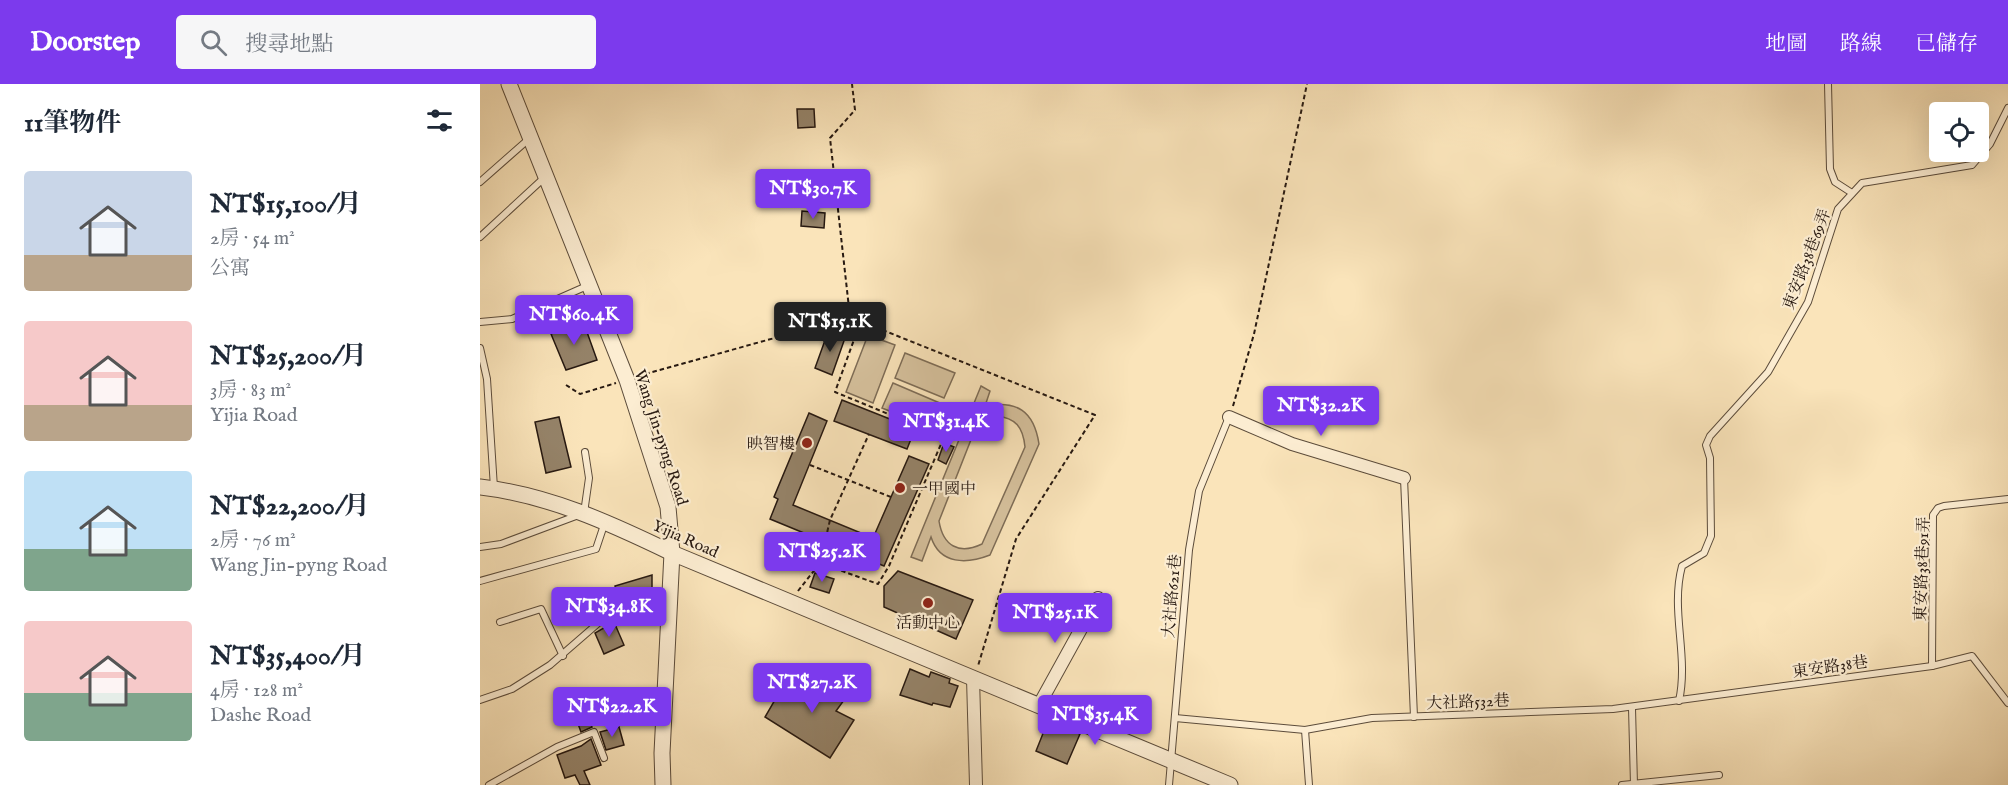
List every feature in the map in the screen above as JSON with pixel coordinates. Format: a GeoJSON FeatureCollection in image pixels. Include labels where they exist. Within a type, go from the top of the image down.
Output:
{"type":"FeatureCollection","features":[{"type":"Feature","properties":{"kind":"street","name":"Wang Jin-pyng Road"},"geometry":{"type":"LineString","coordinates":[[509,84],[587,286],[627,380],[668,507],[672,553],[662,753],[663,785]]}},
{"type":"Feature","properties":{"kind":"street"},"geometry":{"type":"LineString","coordinates":[[1229,417],[1292,444],[1404,478]]}},
{"type":"Feature","properties":{"kind":"street","name":"Yijia Road"},"geometry":{"type":"LineString","coordinates":[[487,488],[530,495],[606,521],[672,553],[1230,785]]}},
{"type":"Feature","properties":{"kind":"street"},"geometry":{"type":"LineString","coordinates":[[1039,705],[1098,598]]}},
{"type":"Feature","properties":{"kind":"street"},"geometry":{"type":"LineString","coordinates":[[974,678],[976,785]]}},
{"type":"Feature","properties":{"kind":"lane"},"geometry":{"type":"LineString","coordinates":[[1828,84],[1830,169],[1835,182],[1852,194]]}},
{"type":"Feature","properties":{"kind":"lane","name":"東安路38巷69弄"},"geometry":{"type":"LineString","coordinates":[[1679,701],[1684,676],[1677,587],[1682,566],[1704,553],[1711,536],[1710,458],[1706,445],[1710,436],[1774,362],[1808,302],[1838,209],[1862,183],[1972,165],[1990,144],[2008,108]]}},
{"type":"Feature","properties":{"kind":"lane"},"geometry":{"type":"LineString","coordinates":[[480,182],[531,137]]}},
{"type":"Feature","properties":{"kind":"lane"},"geometry":{"type":"LineString","coordinates":[[480,237],[546,175]]}},
{"type":"Feature","properties":{"kind":"lane"},"geometry":{"type":"LineString","coordinates":[[480,322],[512,319],[587,286]]}},
{"type":"Feature","properties":{"kind":"lane"},"geometry":{"type":"LineString","coordinates":[[480,348],[487,378],[487,488]]}},
{"type":"Feature","properties":{"kind":"lane","name":"大社路621巷"},"geometry":{"type":"LineString","coordinates":[[1169,785],[1189,550],[1199,490],[1229,417]]}},
{"type":"Feature","properties":{"kind":"lane"},"geometry":{"type":"LineString","coordinates":[[480,547],[501,544],[584,513],[589,478],[585,452]]}},
{"type":"Feature","properties":{"kind":"lane"},"geometry":{"type":"LineString","coordinates":[[1404,478],[1414,717]]}},
{"type":"Feature","properties":{"kind":"lane","name":"東安路38巷91弄"},"geometry":{"type":"LineString","coordinates":[[1932,666],[1933,515],[1938,508],[1944,506],[2008,499]]}},
{"type":"Feature","properties":{"kind":"lane"},"geometry":{"type":"LineString","coordinates":[[480,581],[596,549],[606,521]]}},
{"type":"Feature","properties":{"kind":"lane"},"geometry":{"type":"LineString","coordinates":[[480,700],[512,689],[563,656],[603,619],[670,608]]}},
{"type":"Feature","properties":{"kind":"lane"},"geometry":{"type":"LineString","coordinates":[[500,622],[541,609],[563,656]]}},
{"type":"Feature","properties":{"kind":"lane","name":"東安路38巷"},"geometry":{"type":"LineString","coordinates":[[1632,708],[1932,666],[1972,656],[2008,703]]}},
{"type":"Feature","properties":{"kind":"lane"},"geometry":{"type":"LineString","coordinates":[[1632,708],[1634,784]]}},
{"type":"Feature","properties":{"kind":"lane","name":"大社路532巷"},"geometry":{"type":"LineString","coordinates":[[1175,718],[1305,729],[1372,718],[1632,708]]}},
{"type":"Feature","properties":{"kind":"lane"},"geometry":{"type":"LineString","coordinates":[[1305,729],[1309,785]]}},
{"type":"Feature","properties":{"kind":"lane"},"geometry":{"type":"LineString","coordinates":[[489,785],[556,747],[594,732],[604,758]]}},
{"type":"Feature","properties":{"kind":"lane"},"geometry":{"type":"LineString","coordinates":[[1622,785],[1719,775]]}},
{"type":"Feature","properties":{"kind":"path"},"geometry":{"type":"LineString","coordinates":[[850,317],[831,138],[855,110],[852,84]]}},
{"type":"Feature","properties":{"kind":"path"},"geometry":{"type":"LineString","coordinates":[[1229,417],[1254,334],[1306,84]]}},
{"type":"Feature","properties":{"kind":"path"},"geometry":{"type":"LineString","coordinates":[[566,385],[580,394],[850,317],[1095,415],[1016,539],[974,678]]}},
{"type":"Feature","properties":{"kind":"path"},"geometry":{"type":"LineString","coordinates":[[820,562],[878,584],[889,566],[944,437],[835,392],[855,337]]}},
{"type":"Feature","properties":{"kind":"path"},"geometry":{"type":"LineString","coordinates":[[793,602],[800,585],[820,562],[830,520],[869,434]]}},
{"type":"Feature","properties":{"kind":"path"},"geometry":{"type":"LineString","coordinates":[[810,465],[891,497]]}},
{"type":"Feature","properties":{"kind":"shaded area"},"geometry":{"type":"Polygon","coordinates":[[[868,335],[895,345],[873,403],[846,392],[868,335]]]}},
{"type":"Feature","properties":{"kind":"shaded area"},"geometry":{"type":"Polygon","coordinates":[[[905,353],[955,373],[944,398],[895,378],[905,353]]]}},
{"type":"Feature","properties":{"kind":"shaded area"},"geometry":{"type":"Polygon","coordinates":[[[893,383],[942,404],[932,428],[882,408],[893,383]]]}},
{"type":"Feature","properties":{"kind":"shaded area"},"geometry":{"type":"Polygon","coordinates":[[[981,386],[990,391],[985,406],[1015,407],[1028,416],[1037,433],[1039,444],[990,555],[972,560],[955,560],[941,553],[931,537],[922,561],[911,557],[981,386]],[[996,416],[983,420],[976,427],[939,521],[944,537],[953,546],[966,549],[982,544],[1025,447],[1020,429],[1013,421],[996,416]]]}},
{"type":"Feature","properties":{"kind":"building"},"geometry":{"type":"Polygon","coordinates":[[[797,109],[814,109],[815,127],[798,128],[797,109]]]}},
{"type":"Feature","properties":{"kind":"building"},"geometry":{"type":"Polygon","coordinates":[[[802,211],[825,213],[824,228],[801,226],[802,211]]]}},
{"type":"Feature","properties":{"kind":"building"},"geometry":{"type":"Polygon","coordinates":[[[583,321],[597,360],[566,370],[551,334],[583,321]]]}},
{"type":"Feature","properties":{"kind":"building"},"geometry":{"type":"Polygon","coordinates":[[[828,332],[845,338],[832,375],[815,368],[828,332]]]}},
{"type":"Feature","properties":{"kind":"building"},"geometry":{"type":"Polygon","coordinates":[[[842,400],[915,429],[907,449],[834,421],[842,400]]]}},
{"type":"Feature","properties":{"kind":"building"},"geometry":{"type":"Polygon","coordinates":[[[809,413],[827,421],[793,505],[873,538],[909,456],[929,464],[884,566],[770,519],[778,499],[774,497],[809,413]]]}},
{"type":"Feature","properties":{"kind":"building"},"geometry":{"type":"Polygon","coordinates":[[[559,417],[571,467],[546,473],[535,422],[559,417]]]}},
{"type":"Feature","properties":{"kind":"building"},"geometry":{"type":"Polygon","coordinates":[[[944,443],[954,447],[946,464],[938,460],[944,443]]]}},
{"type":"Feature","properties":{"kind":"building","name":"活動中心"},"geometry":{"type":"Polygon","coordinates":[[[898,571],[973,600],[956,639],[884,607],[884,586],[898,571]]]}},
{"type":"Feature","properties":{"kind":"building"},"geometry":{"type":"Polygon","coordinates":[[[815,573],[834,579],[829,593],[810,587],[815,573]]]}},
{"type":"Feature","properties":{"kind":"building"},"geometry":{"type":"Polygon","coordinates":[[[652,575],[652,593],[619,602],[615,586],[652,575]]]}},
{"type":"Feature","properties":{"kind":"building"},"geometry":{"type":"Polygon","coordinates":[[[614,622],[624,645],[604,654],[595,633],[614,622]]]}},
{"type":"Feature","properties":{"kind":"building"},"geometry":{"type":"Polygon","coordinates":[[[910,669],[929,677],[931,672],[950,679],[949,683],[958,686],[950,707],[933,703],[932,705],[900,695],[910,669]]]}},
{"type":"Feature","properties":{"kind":"building"},"geometry":{"type":"Polygon","coordinates":[[[812,673],[847,696],[836,711],[854,720],[830,758],[765,717],[787,679],[803,689],[812,673]]]}},
{"type":"Feature","properties":{"kind":"building"},"geometry":{"type":"Polygon","coordinates":[[[649,693],[649,702],[646,702],[647,714],[617,717],[615,702],[609,702],[609,694],[649,693]]]}},
{"type":"Feature","properties":{"kind":"building"},"geometry":{"type":"Polygon","coordinates":[[[584,706],[592,727],[581,732],[573,710],[584,706]]]}},
{"type":"Feature","properties":{"kind":"building"},"geometry":{"type":"Polygon","coordinates":[[[1048,721],[1080,734],[1067,764],[1036,751],[1048,721]]]}},
{"type":"Feature","properties":{"kind":"building"},"geometry":{"type":"Polygon","coordinates":[[[619,727],[624,745],[606,750],[600,732],[619,727]]]}},
{"type":"Feature","properties":{"kind":"building"},"geometry":{"type":"Polygon","coordinates":[[[591,739],[601,765],[584,771],[590,785],[580,785],[575,775],[565,778],[557,755],[581,746],[591,739]]]}},
{"type":"Feature","properties":{"kind":"place","name":"映智樓"},"geometry":{"type":"Point","coordinates":[807,443]}},
{"type":"Feature","properties":{"kind":"place","name":"一甲國中"},"geometry":{"type":"Point","coordinates":[900,488]}},
{"type":"Feature","properties":{"kind":"place","name":"活動中心"},"geometry":{"type":"Point","coordinates":[928,603]}}]}
